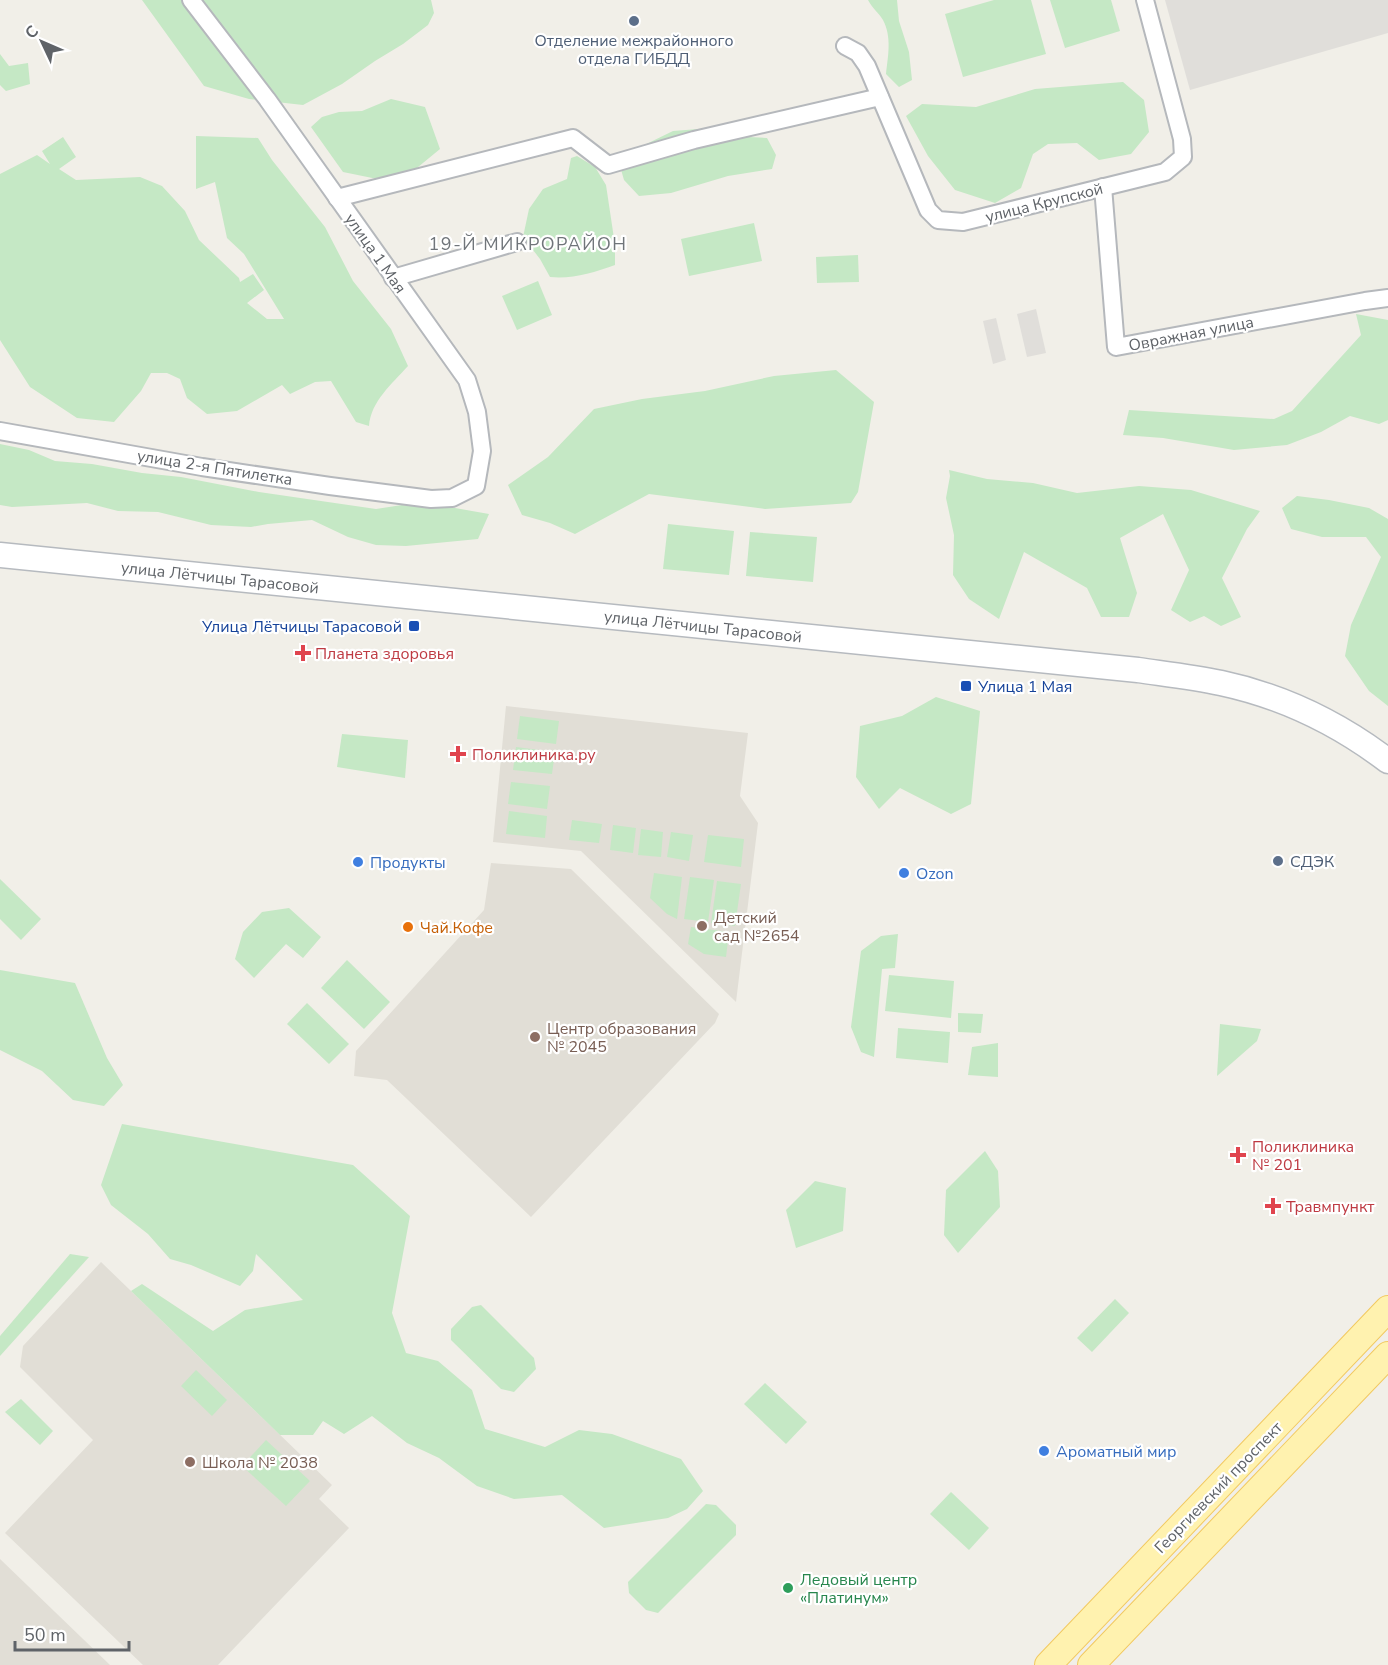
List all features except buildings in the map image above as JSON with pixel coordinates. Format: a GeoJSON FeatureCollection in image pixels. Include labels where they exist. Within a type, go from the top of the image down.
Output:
{"type":"FeatureCollection","features":[{"type":"Feature","properties":{"kind":"main road","name":"улица Лётчицы Тарасовой"},"geometry":{"type":"LineString","coordinates":[[0,555],[1138,670],[1222,683],[1276,698],[1301,708],[1351,734],[1388,761]]}},
{"type":"Feature","properties":{"kind":"main road","name":"Георгиевский проспект"},"geometry":{"type":"LineString","coordinates":[[1048,1665],[1388,1309]]}},
{"type":"Feature","properties":{"kind":"main road","name":"Георгиевский проспект"},"geometry":{"type":"LineString","coordinates":[[1091,1665],[1388,1355]]}},
{"type":"Feature","properties":{"kind":"street","name":"улица 1 Мая"},"geometry":{"type":"LineString","coordinates":[[191,0],[267,99],[467,380],[477,412],[482,451],[476,486],[452,498],[431,499]]}},
{"type":"Feature","properties":{"kind":"street","name":"улица Крупской"},"geometry":{"type":"LineString","coordinates":[[845,46],[858,53],[867,66],[928,210],[938,220],[963,222],[1165,172],[1183,157],[1182,138],[1145,0]]}},
{"type":"Feature","properties":{"kind":"street"},"geometry":{"type":"LineString","coordinates":[[337,198],[573,138],[608,165],[694,140],[880,97]]}},
{"type":"Feature","properties":{"kind":"street","name":"Овражная улица"},"geometry":{"type":"LineString","coordinates":[[1102,187],[1116,347],[1388,298]]}},
{"type":"Feature","properties":{"kind":"street"},"geometry":{"type":"LineString","coordinates":[[393,278],[517,242]]}},
{"type":"Feature","properties":{"kind":"street","name":"улица 2-я Пятилетка"},"geometry":{"type":"LineString","coordinates":[[0,431],[214,468],[431,499]]}},
{"type":"Feature","properties":{"kind":"shaded area"},"geometry":{"type":"Polygon","coordinates":[[[1165,0],[1388,0],[1388,33],[1190,90],[1165,0]]]}},
{"type":"Feature","properties":{"kind":"shaded area"},"geometry":{"type":"Polygon","coordinates":[[[1036,309],[1046,353],[1027,357],[1017,314],[1036,309]]]}},
{"type":"Feature","properties":{"kind":"shaded area"},"geometry":{"type":"Polygon","coordinates":[[[996,318],[1006,360],[993,364],[983,321],[996,318]]]}},
{"type":"Feature","properties":{"kind":"shaded area","name":"Детский сад №2654"},"geometry":{"type":"Polygon","coordinates":[[[506,706],[748,733],[740,796],[758,823],[736,1002],[581,851],[493,842],[506,706]]]}},
{"type":"Feature","properties":{"kind":"shaded area","name":"Центр образования № 2045"},"geometry":{"type":"Polygon","coordinates":[[[491,863],[571,869],[719,1014],[715,1023],[531,1217],[387,1080],[354,1076],[356,1051],[484,910],[491,863]]]}},
{"type":"Feature","properties":{"kind":"shaded area","name":"Школа № 2038"},"geometry":{"type":"Polygon","coordinates":[[[101,1262],[332,1485],[319,1499],[349,1528],[218,1665],[143,1665],[5,1533],[93,1440],[20,1367],[23,1346],[101,1262]]]}},
{"type":"Feature","properties":{"kind":"shaded area"},"geometry":{"type":"Polygon","coordinates":[[[0,1559],[110,1665],[0,1665],[0,1559]]]}},
{"type":"Feature","properties":{"kind":"green space"},"geometry":{"type":"Polygon","coordinates":[[[142,0],[431,0],[434,13],[428,25],[403,44],[342,84],[303,105],[249,99],[204,86],[142,0]]]}},
{"type":"Feature","properties":{"kind":"green space"},"geometry":{"type":"Polygon","coordinates":[[[868,0],[897,0],[899,21],[909,52],[912,80],[899,87],[886,74],[889,47],[886,26],[868,0]]]}},
{"type":"Feature","properties":{"kind":"green space"},"geometry":{"type":"Polygon","coordinates":[[[994,0],[1031,0],[1046,54],[963,77],[945,14],[994,0]]]}},
{"type":"Feature","properties":{"kind":"green space"},"geometry":{"type":"Polygon","coordinates":[[[1050,0],[1111,0],[1120,31],[1065,48],[1050,0]]]}},
{"type":"Feature","properties":{"kind":"green space"},"geometry":{"type":"Polygon","coordinates":[[[0,54],[9,66],[28,63],[30,84],[6,91],[0,85],[0,54]]]}},
{"type":"Feature","properties":{"kind":"green space"},"geometry":{"type":"Polygon","coordinates":[[[1123,82],[1144,100],[1149,132],[1131,154],[1099,160],[1077,143],[1048,144],[1033,154],[1021,188],[995,203],[955,190],[928,156],[906,116],[922,104],[976,107],[1035,89],[1123,82]]]}},
{"type":"Feature","properties":{"kind":"green space"},"geometry":{"type":"Polygon","coordinates":[[[391,99],[425,107],[440,149],[412,172],[387,181],[343,172],[311,127],[322,117],[339,112],[362,111],[391,99]]]}},
{"type":"Feature","properties":{"kind":"green space"},"geometry":{"type":"Polygon","coordinates":[[[711,128],[749,137],[767,138],[776,155],[772,169],[728,176],[671,193],[639,196],[624,180],[620,166],[632,151],[673,131],[711,128]]]}},
{"type":"Feature","properties":{"kind":"green space"},"geometry":{"type":"Polygon","coordinates":[[[196,136],[258,138],[272,160],[325,227],[353,281],[391,329],[408,366],[378,401],[369,426],[356,422],[331,381],[315,382],[290,394],[282,385],[237,411],[207,414],[187,398],[180,379],[167,373],[151,373],[141,391],[114,422],[77,418],[30,387],[0,340],[0,174],[37,155],[50,164],[42,151],[63,137],[76,157],[59,169],[76,180],[140,177],[162,186],[185,211],[199,240],[239,278],[240,282],[253,274],[264,290],[247,303],[267,319],[284,319],[244,254],[227,238],[215,182],[196,189],[196,136]]]}},
{"type":"Feature","properties":{"kind":"green space"},"geometry":{"type":"Polygon","coordinates":[[[577,156],[595,167],[606,185],[615,245],[615,265],[583,275],[550,277],[523,237],[529,209],[543,189],[567,179],[571,158],[577,156]]]}},
{"type":"Feature","properties":{"kind":"green space"},"geometry":{"type":"Polygon","coordinates":[[[754,223],[762,261],[689,276],[681,239],[754,223]]]}},
{"type":"Feature","properties":{"kind":"green space"},"geometry":{"type":"Polygon","coordinates":[[[858,255],[859,282],[817,283],[816,257],[858,255]]]}},
{"type":"Feature","properties":{"kind":"green space"},"geometry":{"type":"Polygon","coordinates":[[[538,281],[552,315],[517,330],[502,296],[538,281]]]}},
{"type":"Feature","properties":{"kind":"green space"},"geometry":{"type":"Polygon","coordinates":[[[1356,314],[1388,320],[1388,420],[1379,424],[1350,416],[1321,432],[1287,445],[1234,450],[1163,438],[1123,435],[1129,410],[1274,419],[1292,411],[1361,335],[1356,314]]]}},
{"type":"Feature","properties":{"kind":"green space"},"geometry":{"type":"Polygon","coordinates":[[[836,370],[874,402],[858,492],[851,503],[765,509],[649,494],[575,534],[550,523],[522,515],[508,485],[548,457],[594,409],[642,399],[705,391],[774,376],[836,370]]]}},
{"type":"Feature","properties":{"kind":"green space"},"geometry":{"type":"Polygon","coordinates":[[[0,444],[29,450],[55,461],[181,477],[259,492],[376,509],[402,505],[455,508],[489,514],[478,539],[406,546],[376,545],[348,537],[312,520],[251,527],[211,525],[158,512],[118,511],[87,503],[12,507],[0,505],[0,444]]]}},
{"type":"Feature","properties":{"kind":"green space"},"geometry":{"type":"Polygon","coordinates":[[[949,470],[987,479],[1033,483],[1077,493],[1139,486],[1191,490],[1260,511],[1247,529],[1222,578],[1241,617],[1221,626],[1204,616],[1190,622],[1171,610],[1189,570],[1163,514],[1120,538],[1137,593],[1129,617],[1101,617],[1087,588],[1024,552],[999,619],[969,599],[953,575],[954,535],[946,498],[949,470]]]}},
{"type":"Feature","properties":{"kind":"green space"},"geometry":{"type":"Polygon","coordinates":[[[1297,496],[1369,508],[1388,519],[1388,706],[1369,691],[1345,656],[1351,625],[1381,557],[1366,537],[1322,537],[1291,529],[1282,508],[1297,496]]]}},
{"type":"Feature","properties":{"kind":"green space"},"geometry":{"type":"Polygon","coordinates":[[[668,524],[734,531],[729,575],[663,569],[668,524]]]}},
{"type":"Feature","properties":{"kind":"green space"},"geometry":{"type":"Polygon","coordinates":[[[750,532],[817,537],[813,582],[746,576],[750,532]]]}},
{"type":"Feature","properties":{"kind":"green space"},"geometry":{"type":"Polygon","coordinates":[[[936,697],[980,711],[971,804],[951,814],[900,788],[879,809],[856,777],[860,726],[902,716],[936,697]]]}},
{"type":"Feature","properties":{"kind":"green space"},"geometry":{"type":"Polygon","coordinates":[[[520,716],[559,721],[556,744],[517,739],[520,716]]]}},
{"type":"Feature","properties":{"kind":"green space"},"geometry":{"type":"Polygon","coordinates":[[[342,734],[408,740],[405,778],[337,767],[342,734]]]}},
{"type":"Feature","properties":{"kind":"green space"},"geometry":{"type":"Polygon","coordinates":[[[516,747],[555,752],[552,774],[513,770],[516,747]]]}},
{"type":"Feature","properties":{"kind":"green space"},"geometry":{"type":"Polygon","coordinates":[[[511,782],[550,786],[547,809],[508,804],[511,782]]]}},
{"type":"Feature","properties":{"kind":"green space"},"geometry":{"type":"Polygon","coordinates":[[[509,811],[547,816],[545,838],[506,834],[509,811]]]}},
{"type":"Feature","properties":{"kind":"green space"},"geometry":{"type":"Polygon","coordinates":[[[572,820],[602,824],[599,843],[569,840],[572,820]]]}},
{"type":"Feature","properties":{"kind":"green space"},"geometry":{"type":"Polygon","coordinates":[[[613,825],[636,828],[633,853],[610,850],[613,825]]]}},
{"type":"Feature","properties":{"kind":"green space"},"geometry":{"type":"Polygon","coordinates":[[[641,829],[663,832],[661,857],[638,855],[641,829]]]}},
{"type":"Feature","properties":{"kind":"green space"},"geometry":{"type":"Polygon","coordinates":[[[671,832],[693,835],[689,861],[667,857],[671,832]]]}},
{"type":"Feature","properties":{"kind":"green space"},"geometry":{"type":"Polygon","coordinates":[[[708,835],[744,839],[741,867],[704,862],[708,835]]]}},
{"type":"Feature","properties":{"kind":"green space"},"geometry":{"type":"Polygon","coordinates":[[[654,873],[682,877],[677,919],[667,914],[650,898],[654,873]]]}},
{"type":"Feature","properties":{"kind":"green space"},"geometry":{"type":"Polygon","coordinates":[[[690,877],[714,880],[708,922],[684,919],[690,877]]]}},
{"type":"Feature","properties":{"kind":"green space"},"geometry":{"type":"Polygon","coordinates":[[[0,879],[41,919],[21,940],[0,919],[0,879]]]}},
{"type":"Feature","properties":{"kind":"green space"},"geometry":{"type":"Polygon","coordinates":[[[717,881],[741,884],[735,926],[711,923],[717,881]]]}},
{"type":"Feature","properties":{"kind":"green space"},"geometry":{"type":"Polygon","coordinates":[[[289,908],[321,937],[303,958],[286,944],[254,978],[235,959],[243,932],[262,912],[289,908]]]}},
{"type":"Feature","properties":{"kind":"green space"},"geometry":{"type":"Polygon","coordinates":[[[691,927],[729,932],[726,957],[704,954],[688,944],[691,927]]]}},
{"type":"Feature","properties":{"kind":"green space"},"geometry":{"type":"Polygon","coordinates":[[[898,934],[895,968],[882,969],[874,1057],[861,1052],[851,1027],[861,951],[881,936],[898,934]]]}},
{"type":"Feature","properties":{"kind":"green space"},"geometry":{"type":"Polygon","coordinates":[[[347,960],[390,1002],[364,1029],[321,988],[347,960]]]}},
{"type":"Feature","properties":{"kind":"green space"},"geometry":{"type":"Polygon","coordinates":[[[0,970],[75,983],[107,1058],[123,1085],[104,1106],[73,1100],[42,1071],[0,1050],[0,970]]]}},
{"type":"Feature","properties":{"kind":"green space"},"geometry":{"type":"Polygon","coordinates":[[[889,975],[954,981],[951,1018],[885,1011],[889,975]]]}},
{"type":"Feature","properties":{"kind":"green space"},"geometry":{"type":"Polygon","coordinates":[[[307,1003],[349,1044],[329,1064],[287,1024],[307,1003]]]}},
{"type":"Feature","properties":{"kind":"green space"},"geometry":{"type":"Polygon","coordinates":[[[958,1013],[983,1014],[981,1033],[958,1032],[958,1013]]]}},
{"type":"Feature","properties":{"kind":"green space"},"geometry":{"type":"Polygon","coordinates":[[[1220,1024],[1261,1029],[1257,1041],[1217,1076],[1220,1024]]]}},
{"type":"Feature","properties":{"kind":"green space"},"geometry":{"type":"Polygon","coordinates":[[[898,1028],[950,1032],[948,1063],[896,1058],[898,1028]]]}},
{"type":"Feature","properties":{"kind":"green space"},"geometry":{"type":"Polygon","coordinates":[[[998,1043],[998,1077],[968,1075],[972,1047],[998,1043]]]}},
{"type":"Feature","properties":{"kind":"green space"},"geometry":{"type":"Polygon","coordinates":[[[122,1124],[353,1165],[410,1216],[392,1313],[406,1353],[438,1361],[472,1390],[485,1429],[545,1447],[579,1430],[612,1434],[681,1459],[703,1491],[687,1509],[668,1518],[604,1528],[562,1495],[514,1499],[477,1486],[439,1458],[407,1443],[372,1416],[344,1434],[323,1421],[313,1435],[280,1435],[131,1291],[142,1284],[213,1331],[245,1310],[303,1300],[256,1254],[253,1271],[240,1286],[191,1265],[170,1259],[148,1234],[111,1205],[101,1185],[122,1124]]]}},
{"type":"Feature","properties":{"kind":"green space"},"geometry":{"type":"Polygon","coordinates":[[[985,1151],[998,1171],[1000,1207],[958,1253],[944,1235],[946,1190],[985,1151]]]}},
{"type":"Feature","properties":{"kind":"green space"},"geometry":{"type":"Polygon","coordinates":[[[815,1181],[846,1188],[843,1231],[796,1248],[786,1210],[815,1181]]]}},
{"type":"Feature","properties":{"kind":"green space"},"geometry":{"type":"Polygon","coordinates":[[[70,1254],[89,1257],[0,1356],[0,1336],[70,1254]]]}},
{"type":"Feature","properties":{"kind":"green space"},"geometry":{"type":"Polygon","coordinates":[[[1115,1299],[1129,1313],[1092,1352],[1077,1338],[1115,1299]]]}},
{"type":"Feature","properties":{"kind":"green space"},"geometry":{"type":"Polygon","coordinates":[[[481,1305],[534,1358],[536,1369],[514,1392],[501,1389],[451,1340],[451,1329],[472,1307],[481,1305]]]}},
{"type":"Feature","properties":{"kind":"green space"},"geometry":{"type":"Polygon","coordinates":[[[196,1370],[227,1400],[212,1416],[181,1386],[196,1370]]]}},
{"type":"Feature","properties":{"kind":"green space"},"geometry":{"type":"Polygon","coordinates":[[[765,1383],[807,1422],[786,1444],[744,1404],[765,1383]]]}},
{"type":"Feature","properties":{"kind":"green space"},"geometry":{"type":"Polygon","coordinates":[[[21,1399],[53,1431],[40,1445],[5,1412],[21,1399]]]}},
{"type":"Feature","properties":{"kind":"green space"},"geometry":{"type":"Polygon","coordinates":[[[266,1440],[310,1481],[286,1506],[242,1466],[266,1440]]]}},
{"type":"Feature","properties":{"kind":"green space"},"geometry":{"type":"Polygon","coordinates":[[[951,1492],[989,1528],[969,1550],[930,1514],[951,1492]]]}},
{"type":"Feature","properties":{"kind":"green space"},"geometry":{"type":"Polygon","coordinates":[[[706,1504],[716,1505],[736,1525],[736,1535],[658,1613],[646,1610],[629,1593],[628,1582],[706,1504]]]}},
{"type":"Feature","properties":{"kind":"place","name":"Отделение межрайонного отдела ГИБДД"},"geometry":{"type":"Point","coordinates":[634,21]}},
{"type":"Feature","properties":{"kind":"place","name":"Улица Лётчицы Тарасовой"},"geometry":{"type":"Point","coordinates":[414,626]}},
{"type":"Feature","properties":{"kind":"place","name":"Планета здоровья"},"geometry":{"type":"Point","coordinates":[303,653]}},
{"type":"Feature","properties":{"kind":"place","name":"Улица 1 Мая"},"geometry":{"type":"Point","coordinates":[966,686]}},
{"type":"Feature","properties":{"kind":"place","name":"Поликлиника.ру"},"geometry":{"type":"Point","coordinates":[458,754]}},
{"type":"Feature","properties":{"kind":"place","name":"СДЭК"},"geometry":{"type":"Point","coordinates":[1278,861]}},
{"type":"Feature","properties":{"kind":"place","name":"Продукты"},"geometry":{"type":"Point","coordinates":[358,862]}},
{"type":"Feature","properties":{"kind":"place","name":"Ozon"},"geometry":{"type":"Point","coordinates":[904,873]}},
{"type":"Feature","properties":{"kind":"place","name":"Детский сад №2654"},"geometry":{"type":"Point","coordinates":[702,926]}},
{"type":"Feature","properties":{"kind":"place","name":"Чай.Кофе"},"geometry":{"type":"Point","coordinates":[408,927]}},
{"type":"Feature","properties":{"kind":"place","name":"Центр образования № 2045"},"geometry":{"type":"Point","coordinates":[535,1037]}},
{"type":"Feature","properties":{"kind":"place","name":"Поликлиника № 201"},"geometry":{"type":"Point","coordinates":[1238,1155]}},
{"type":"Feature","properties":{"kind":"place","name":"Травмпункт"},"geometry":{"type":"Point","coordinates":[1273,1206]}},
{"type":"Feature","properties":{"kind":"place","name":"Ароматный мир"},"geometry":{"type":"Point","coordinates":[1044,1451]}},
{"type":"Feature","properties":{"kind":"place","name":"Школа № 2038"},"geometry":{"type":"Point","coordinates":[190,1462]}},
{"type":"Feature","properties":{"kind":"place","name":"Ледовый центр «Платинум»"},"geometry":{"type":"Point","coordinates":[788,1588]}},
{"type":"Feature","properties":{"kind":"district","name":"19-Й МИКРОРАЙОН"},"geometry":{"type":"Point","coordinates":[528,244]}}]}
